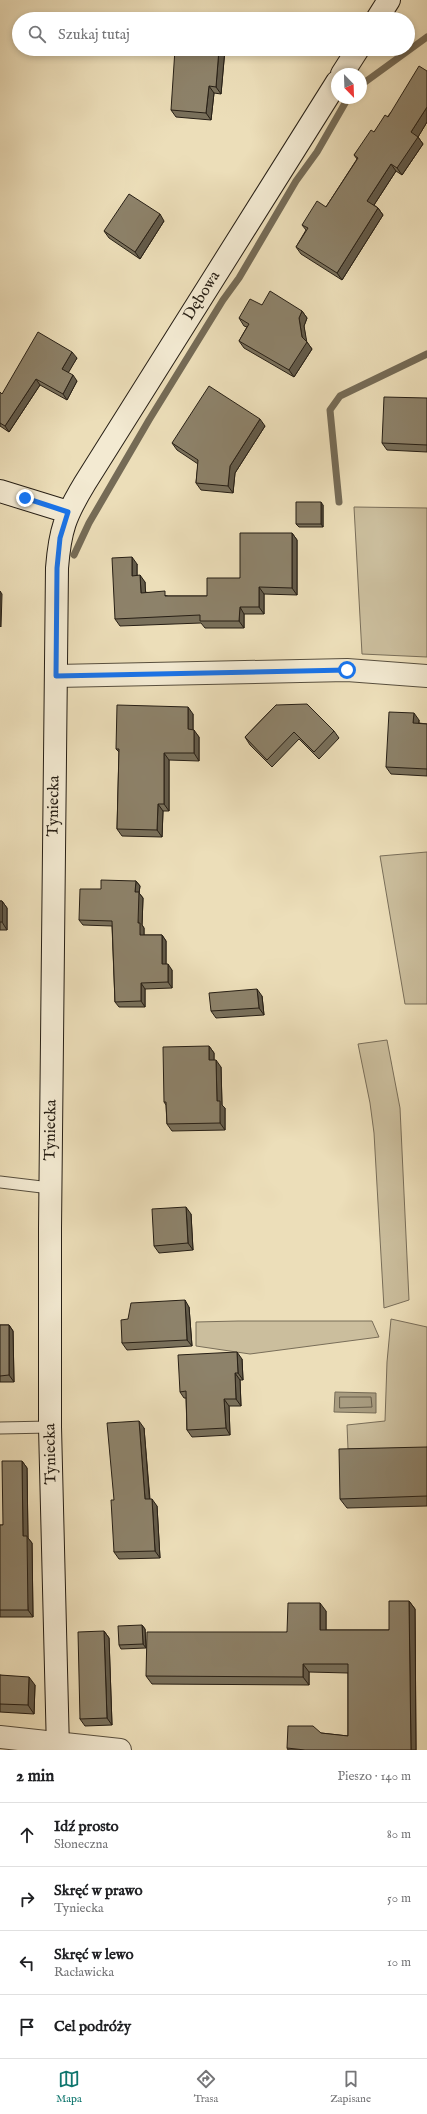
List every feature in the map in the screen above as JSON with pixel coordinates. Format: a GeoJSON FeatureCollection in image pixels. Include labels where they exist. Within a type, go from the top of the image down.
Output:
{"type":"FeatureCollection","features":[{"type":"Feature","properties":{"kind":"street"},"geometry":{"type":"LineString","coordinates":[[382,12],[390,0]]}},
{"type":"Feature","properties":{"kind":"street"},"geometry":{"type":"LineString","coordinates":[[346,68],[354,56]]}},
{"type":"Feature","properties":{"kind":"street","name":"Dębowa"},"geometry":{"type":"LineString","coordinates":[[68,512],[331,92]]}},
{"type":"Feature","properties":{"kind":"street"},"geometry":{"type":"LineString","coordinates":[[0,491],[68,512]]}},
{"type":"Feature","properties":{"kind":"street","name":"Tyniecka"},"geometry":{"type":"LineString","coordinates":[[58,1747],[50,1427],[50,1188],[57,568],[60,538],[68,512]]}},
{"type":"Feature","properties":{"kind":"street"},"geometry":{"type":"LineString","coordinates":[[56,676],[347,670],[427,676]]}},
{"type":"Feature","properties":{"kind":"street"},"geometry":{"type":"LineString","coordinates":[[0,1737],[58,1747],[120,1750]]}},
{"type":"Feature","properties":{"kind":"lane"},"geometry":{"type":"LineString","coordinates":[[0,1182],[50,1188]]}},
{"type":"Feature","properties":{"kind":"lane"},"geometry":{"type":"LineString","coordinates":[[0,1428],[50,1427]]}},
{"type":"Feature","properties":{"kind":"shaded area"},"geometry":{"type":"Polygon","coordinates":[[[354,507],[427,508],[427,657],[362,654],[354,507]]]}},
{"type":"Feature","properties":{"kind":"shaded area"},"geometry":{"type":"Polygon","coordinates":[[[427,852],[427,1004],[405,1004],[380,856],[427,852]]]}},
{"type":"Feature","properties":{"kind":"shaded area"},"geometry":{"type":"Polygon","coordinates":[[[387,1040],[400,1108],[409,1300],[384,1308],[374,1133],[370,1103],[358,1044],[387,1040]]]}},
{"type":"Feature","properties":{"kind":"shaded area"},"geometry":{"type":"Polygon","coordinates":[[[391,1319],[427,1327],[427,1448],[348,1449],[347,1425],[385,1421],[387,1362],[391,1319]]]}},
{"type":"Feature","properties":{"kind":"shaded area"},"geometry":{"type":"Polygon","coordinates":[[[372,1321],[379,1337],[250,1354],[196,1346],[196,1322],[372,1321]]]}},
{"type":"Feature","properties":{"kind":"water"},"geometry":{"type":"Polygon","coordinates":[[[335,1392],[376,1393],[376,1413],[334,1412],[335,1392]]]}},
{"type":"Feature","properties":{"kind":"building"},"geometry":{"type":"Polygon","coordinates":[[[175,56],[218,56],[216,87],[209,86],[206,113],[171,110],[175,56]]]}},
{"type":"Feature","properties":{"kind":"building"},"geometry":{"type":"Polygon","coordinates":[[[419,66],[427,71],[427,107],[411,132],[418,137],[397,168],[391,164],[367,201],[378,208],[337,273],[296,247],[308,228],[302,225],[317,201],[326,207],[358,158],[354,155],[371,130],[374,132],[385,115],[388,117],[419,66]]]}},
{"type":"Feature","properties":{"kind":"building"},"geometry":{"type":"Polygon","coordinates":[[[129,194],[160,214],[135,252],[104,231],[129,194]]]}},
{"type":"Feature","properties":{"kind":"building"},"geometry":{"type":"Polygon","coordinates":[[[270,291],[302,311],[299,318],[302,337],[307,342],[289,370],[239,341],[249,324],[239,318],[250,299],[262,305],[270,291]]]}},
{"type":"Feature","properties":{"kind":"building"},"geometry":{"type":"Polygon","coordinates":[[[38,332],[72,352],[62,369],[73,375],[63,394],[36,379],[5,426],[0,423],[0,392],[2,394],[38,332]]]}},
{"type":"Feature","properties":{"kind":"building"},"geometry":{"type":"Polygon","coordinates":[[[209,386],[260,419],[230,466],[228,486],[196,483],[198,460],[172,443],[209,386]]]}},
{"type":"Feature","properties":{"kind":"building"},"geometry":{"type":"Polygon","coordinates":[[[384,397],[427,398],[427,445],[382,443],[384,397]]]}},
{"type":"Feature","properties":{"kind":"building"},"geometry":{"type":"Polygon","coordinates":[[[296,502],[321,502],[321,524],[296,524],[296,502]]]}},
{"type":"Feature","properties":{"kind":"building"},"geometry":{"type":"Polygon","coordinates":[[[240,533],[292,533],[292,588],[259,587],[259,607],[240,607],[239,621],[200,621],[200,615],[115,619],[112,558],[132,557],[132,576],[140,575],[141,593],[165,591],[165,596],[207,596],[207,578],[240,578],[240,533]]]}},
{"type":"Feature","properties":{"kind":"building"},"geometry":{"type":"Polygon","coordinates":[[[307,704],[334,731],[314,752],[294,732],[267,760],[245,737],[276,705],[307,704]]]}},
{"type":"Feature","properties":{"kind":"building"},"geometry":{"type":"Polygon","coordinates":[[[117,705],[188,707],[188,729],[194,730],[194,753],[164,753],[164,804],[158,804],[157,830],[117,829],[119,749],[116,749],[117,705]]]}},
{"type":"Feature","properties":{"kind":"building"},"geometry":{"type":"Polygon","coordinates":[[[389,712],[414,713],[413,723],[427,724],[427,769],[386,767],[389,712]]]}},
{"type":"Feature","properties":{"kind":"building"},"geometry":{"type":"Polygon","coordinates":[[[101,880],[136,881],[135,892],[139,892],[138,923],[140,923],[140,935],[162,935],[162,964],[168,964],[168,982],[141,983],[141,1001],[115,1002],[112,921],[79,920],[80,889],[101,889],[101,880]]]}},
{"type":"Feature","properties":{"kind":"building"},"geometry":{"type":"Polygon","coordinates":[[[0,901],[2,901],[2,922],[0,922],[0,901]]]}},
{"type":"Feature","properties":{"kind":"building"},"geometry":{"type":"Polygon","coordinates":[[[257,989],[259,1008],[211,1011],[209,993],[257,989]]]}},
{"type":"Feature","properties":{"kind":"building"},"geometry":{"type":"Polygon","coordinates":[[[209,1046],[209,1060],[216,1060],[217,1101],[220,1101],[220,1123],[167,1124],[166,1102],[164,1102],[163,1047],[209,1046]]]}},
{"type":"Feature","properties":{"kind":"building"},"geometry":{"type":"Polygon","coordinates":[[[186,1207],[188,1243],[154,1246],[152,1209],[186,1207]]]}},
{"type":"Feature","properties":{"kind":"building"},"geometry":{"type":"Polygon","coordinates":[[[185,1300],[187,1340],[122,1343],[121,1320],[128,1319],[131,1303],[185,1300]]]}},
{"type":"Feature","properties":{"kind":"building"},"geometry":{"type":"Polygon","coordinates":[[[0,1325],[9,1325],[9,1375],[0,1376],[0,1325]]]}},
{"type":"Feature","properties":{"kind":"building"},"geometry":{"type":"Polygon","coordinates":[[[237,1352],[238,1373],[235,1373],[236,1399],[224,1399],[226,1428],[187,1430],[186,1391],[180,1392],[178,1355],[237,1352]]]}},
{"type":"Feature","properties":{"kind":"building"},"geometry":{"type":"Polygon","coordinates":[[[139,1421],[145,1499],[152,1499],[155,1551],[114,1552],[111,1500],[114,1500],[107,1423],[139,1421]]]}},
{"type":"Feature","properties":{"kind":"building"},"geometry":{"type":"Polygon","coordinates":[[[427,1447],[427,1496],[340,1499],[339,1449],[427,1447]]]}},
{"type":"Feature","properties":{"kind":"building"},"geometry":{"type":"Polygon","coordinates":[[[2,1461],[22,1461],[23,1536],[27,1536],[28,1610],[0,1610],[0,1525],[3,1525],[2,1461]]]}},
{"type":"Feature","properties":{"kind":"building"},"geometry":{"type":"Polygon","coordinates":[[[389,1601],[409,1601],[411,1750],[305,1750],[287,1748],[288,1726],[313,1726],[321,1733],[348,1736],[348,1664],[303,1664],[303,1677],[146,1676],[147,1632],[287,1632],[288,1603],[320,1603],[320,1630],[389,1630],[389,1601]]]}},
{"type":"Feature","properties":{"kind":"building"},"geometry":{"type":"Polygon","coordinates":[[[142,1625],[143,1644],[119,1645],[118,1626],[142,1625]]]}},
{"type":"Feature","properties":{"kind":"building"},"geometry":{"type":"Polygon","coordinates":[[[104,1631],[107,1718],[80,1719],[78,1632],[104,1631]]]}},
{"type":"Feature","properties":{"kind":"building"},"geometry":{"type":"Polygon","coordinates":[[[0,1675],[29,1677],[28,1705],[0,1704],[0,1675]]]}},
{"type":"Feature","properties":{"kind":"waterway"},"geometry":{"type":"LineString","coordinates":[[415,46],[427,37]]}},
{"type":"Feature","properties":{"kind":"waterway"},"geometry":{"type":"LineString","coordinates":[[367,81],[401,56]]}},
{"type":"Feature","properties":{"kind":"waterway"},"geometry":{"type":"LineString","coordinates":[[74,555],[89,523],[149,420],[223,300],[239,278],[296,181],[317,152],[345,104]]}},
{"type":"Feature","properties":{"kind":"waterway"},"geometry":{"type":"LineString","coordinates":[[339,502],[330,410],[340,396],[427,354]]}},
{"type":"Feature","properties":{"kind":"route"},"geometry":{"type":"LineString","coordinates":[[25,498],[68,512],[60,538],[57,568],[56,676],[347,670]]}}]}
